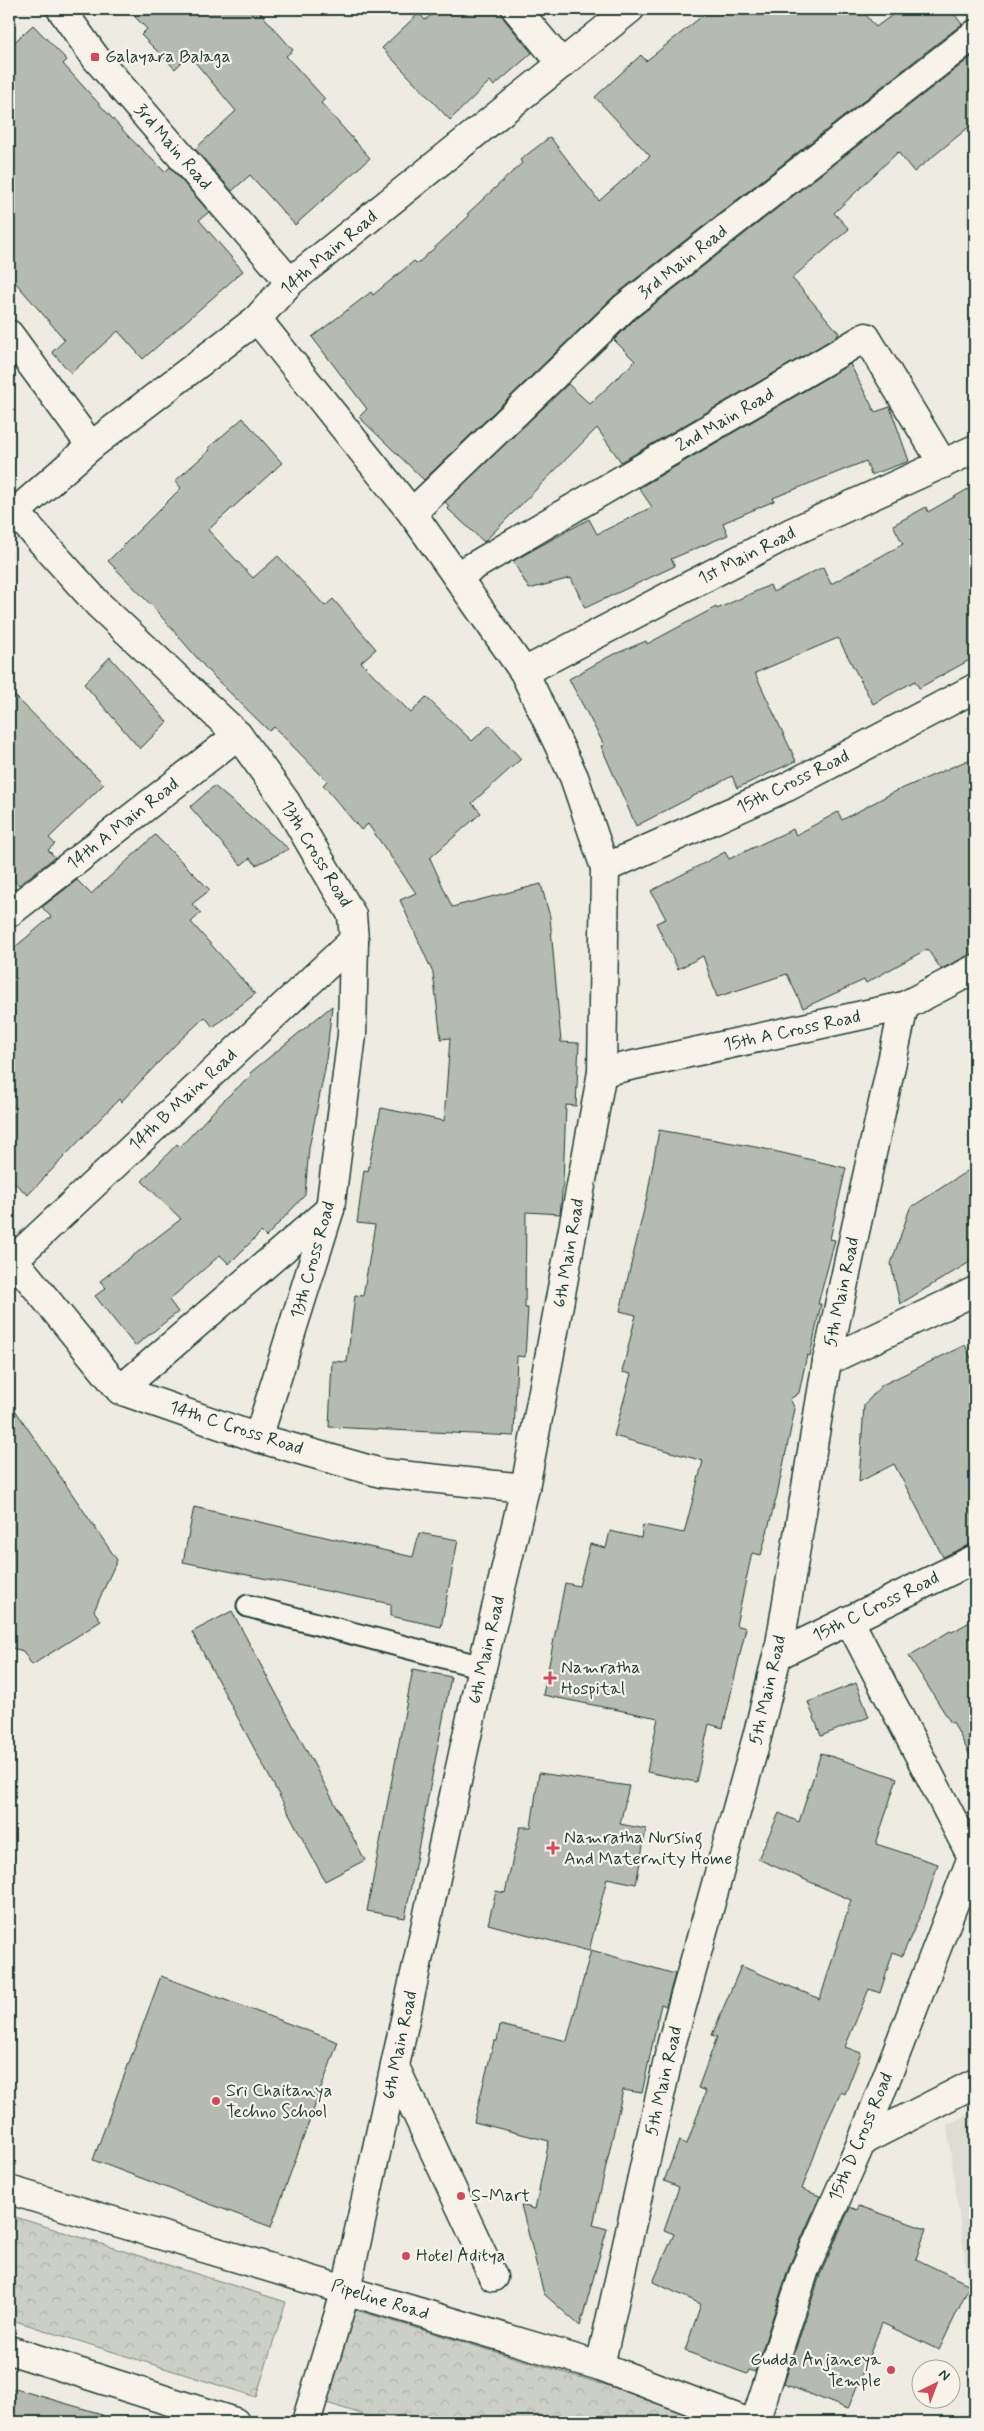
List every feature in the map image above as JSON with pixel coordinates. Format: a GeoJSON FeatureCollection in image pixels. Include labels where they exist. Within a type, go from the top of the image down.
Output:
{"type":"FeatureCollection","features":[{"type":"Feature","properties":{"kind":"street","name":"3rd Main Road"},"geometry":{"type":"LineString","coordinates":[[61,9],[95,57],[290,282]]}},
{"type":"Feature","properties":{"kind":"street"},"geometry":{"type":"LineString","coordinates":[[516,9],[562,64]]}},
{"type":"Feature","properties":{"kind":"street","name":"14th Main Road"},"geometry":{"type":"LineString","coordinates":[[12,516],[91,446],[257,319],[290,282],[630,9]]}},
{"type":"Feature","properties":{"kind":"street","name":"3rd Main Road"},"geometry":{"type":"LineString","coordinates":[[412,513],[624,308],[975,34]]}},
{"type":"Feature","properties":{"kind":"street"},"geometry":{"type":"LineString","coordinates":[[257,319],[412,513],[524,672],[574,777],[606,868]]}},
{"type":"Feature","properties":{"kind":"street"},"geometry":{"type":"LineString","coordinates":[[9,334],[91,446]]}},
{"type":"Feature","properties":{"kind":"street","name":"2nd Main Road"},"geometry":{"type":"LineString","coordinates":[[456,576],[866,338],[943,464]]}},
{"type":"Feature","properties":{"kind":"street","name":"1st Main Road"},"geometry":{"type":"LineString","coordinates":[[524,672],[792,532],[975,449]]}},
{"type":"Feature","properties":{"kind":"street","name":"13th Cross Road"},"geometry":{"type":"LineString","coordinates":[[12,516],[99,604],[238,735],[286,802],[352,915],[354,940],[352,1035],[330,1210],[258,1438]]}},
{"type":"Feature","properties":{"kind":"street","name":"15th Cross Road"},"geometry":{"type":"LineString","coordinates":[[606,868],[787,787],[975,688]]}},
{"type":"Feature","properties":{"kind":"street","name":"14th A Main Road"},"geometry":{"type":"LineString","coordinates":[[9,913],[238,735]]}},
{"type":"Feature","properties":{"kind":"street","name":"6th Main Road"},"geometry":{"type":"LineString","coordinates":[[306,2422],[346,2290],[482,1667],[525,1488],[602,1072],[606,868]]}},
{"type":"Feature","properties":{"kind":"street","name":"14th B Main Road"},"geometry":{"type":"LineString","coordinates":[[11,1257],[354,940]]}},
{"type":"Feature","properties":{"kind":"street","name":"15th A Cross Road"},"geometry":{"type":"LineString","coordinates":[[602,1072],[904,1006],[975,970]]}},
{"type":"Feature","properties":{"kind":"street","name":"5th Main Road"},"geometry":{"type":"LineString","coordinates":[[600,2366],[672,2042],[758,1737],[778,1655],[827,1361],[904,1006]]}},
{"type":"Feature","properties":{"kind":"street"},"geometry":{"type":"LineString","coordinates":[[11,1257],[120,1390],[330,1210]]}},
{"type":"Feature","properties":{"kind":"street"},"geometry":{"type":"LineString","coordinates":[[827,1361],[975,1291]]}},
{"type":"Feature","properties":{"kind":"street","name":"14th C Cross Road"},"geometry":{"type":"LineString","coordinates":[[120,1390],[258,1438],[381,1473],[525,1488]]}},
{"type":"Feature","properties":{"kind":"street","name":"15th C Cross Road"},"geometry":{"type":"LineString","coordinates":[[778,1655],[975,1559]]}},
{"type":"Feature","properties":{"kind":"street"},"geometry":{"type":"LineString","coordinates":[[849,1620],[974,1856]]}},
{"type":"Feature","properties":{"kind":"street","name":"15th D Cross Road"},"geometry":{"type":"LineString","coordinates":[[755,2422],[805,2269],[862,2141],[974,1856]]}},
{"type":"Feature","properties":{"kind":"street"},"geometry":{"type":"LineString","coordinates":[[395,2067],[493,2277]]}},
{"type":"Feature","properties":{"kind":"street"},"geometry":{"type":"LineString","coordinates":[[862,2141],[975,2083]]}},
{"type":"Feature","properties":{"kind":"street","name":"Pipeline Road"},"geometry":{"type":"LineString","coordinates":[[9,2190],[600,2366],[747,2422]]}},
{"type":"Feature","properties":{"kind":"street"},"geometry":{"type":"LineString","coordinates":[[9,2350],[234,2422]]}},
{"type":"Feature","properties":{"kind":"lane"},"geometry":{"type":"LineString","coordinates":[[248,1606],[482,1667]]}},
{"type":"Feature","properties":{"kind":"shaded area"},"geometry":{"type":"Polygon","coordinates":[[[975,2110],[975,2337],[947,2125],[975,2110]]]}},
{"type":"Feature","properties":{"kind":"green space"},"geometry":{"type":"Polygon","coordinates":[[[9,2215],[286,2302],[256,2397],[9,2319],[9,2215]]]}},
{"type":"Feature","properties":{"kind":"green space"},"geometry":{"type":"Polygon","coordinates":[[[349,2308],[729,2422],[387,2422],[320,2401],[349,2308]]]}},
{"type":"Feature","properties":{"kind":"building"},"geometry":{"type":"Polygon","coordinates":[[[127,9],[257,9],[293,50],[286,56],[325,99],[321,103],[370,158],[295,225],[250,175],[232,191],[195,149],[236,111],[189,55],[175,69],[141,35],[147,29],[127,9]]]}},
{"type":"Feature","properties":{"kind":"building"},"geometry":{"type":"Polygon","coordinates":[[[439,9],[500,9],[504,19],[532,53],[494,86],[490,81],[450,120],[382,48],[419,13],[425,20],[439,9]]]}},
{"type":"Feature","properties":{"kind":"building"},"geometry":{"type":"Polygon","coordinates":[[[711,9],[861,9],[876,27],[900,9],[950,9],[962,24],[614,296],[424,480],[359,417],[367,409],[312,337],[371,292],[373,295],[414,261],[417,264],[522,163],[520,160],[550,137],[599,201],[650,156],[595,97],[641,55],[646,61],[711,9]]]}},
{"type":"Feature","properties":{"kind":"building"},"geometry":{"type":"Polygon","coordinates":[[[33,25],[67,60],[63,64],[130,138],[165,172],[170,167],[209,212],[199,220],[243,271],[143,359],[118,331],[71,373],[52,352],[65,340],[9,275],[9,47],[33,25]]]}},
{"type":"Feature","properties":{"kind":"building"},"geometry":{"type":"Polygon","coordinates":[[[975,54],[975,122],[914,172],[898,152],[834,213],[849,229],[792,278],[839,333],[836,337],[621,462],[597,428],[484,542],[447,508],[449,506],[445,502],[568,384],[590,404],[635,361],[614,340],[634,320],[975,54]]]}},
{"type":"Feature","properties":{"kind":"building"},"geometry":{"type":"Polygon","coordinates":[[[850,364],[875,412],[890,407],[909,461],[871,475],[866,461],[773,498],[774,501],[723,523],[728,535],[671,559],[675,566],[585,608],[571,578],[529,589],[513,561],[589,519],[597,534],[652,507],[639,488],[850,364]]]}},
{"type":"Feature","properties":{"kind":"building"},"geometry":{"type":"Polygon","coordinates":[[[243,418],[282,463],[208,530],[253,578],[278,556],[325,606],[333,599],[376,649],[361,662],[411,713],[426,697],[472,741],[490,725],[521,759],[472,803],[481,813],[430,858],[452,907],[541,884],[550,917],[561,1042],[579,1043],[576,1106],[566,1105],[560,1214],[526,1212],[525,1308],[528,1308],[525,1357],[517,1356],[514,1436],[329,1427],[332,1361],[347,1362],[355,1295],[363,1296],[375,1225],[357,1223],[364,1170],[368,1171],[381,1108],[444,1121],[450,1038],[441,1039],[433,973],[400,900],[416,893],[368,824],[361,830],[323,785],[327,781],[274,727],[269,731],[211,674],[153,607],[108,561],[181,488],[175,481],[210,450],[208,448],[243,418]]]}},
{"type":"Feature","properties":{"kind":"building"},"geometry":{"type":"Polygon","coordinates":[[[975,485],[975,657],[919,688],[915,681],[873,704],[838,638],[755,673],[796,761],[737,788],[732,776],[636,826],[601,746],[604,745],[569,679],[608,657],[646,641],[647,644],[716,607],[717,609],[770,585],[773,592],[823,567],[831,584],[903,544],[893,525],[926,507],[928,512],[975,485]]]}},
{"type":"Feature","properties":{"kind":"building"},"geometry":{"type":"Polygon","coordinates":[[[110,657],[167,722],[140,749],[84,684],[110,657]]]}},
{"type":"Feature","properties":{"kind":"building"},"geometry":{"type":"Polygon","coordinates":[[[9,690],[104,784],[49,838],[55,844],[48,850],[55,857],[19,885],[9,875],[9,690]]]}},
{"type":"Feature","properties":{"kind":"building"},"geometry":{"type":"Polygon","coordinates":[[[975,757],[975,952],[941,969],[927,949],[866,983],[864,980],[803,1008],[787,974],[717,997],[703,956],[678,969],[656,923],[666,919],[651,891],[725,852],[729,859],[793,829],[796,835],[838,812],[842,820],[892,793],[975,757]]]}},
{"type":"Feature","properties":{"kind":"building"},"geometry":{"type":"Polygon","coordinates":[[[214,786],[289,849],[256,865],[250,858],[241,865],[190,807],[214,786]]]}},
{"type":"Feature","properties":{"kind":"building"},"geometry":{"type":"Polygon","coordinates":[[[155,835],[210,890],[192,904],[201,913],[191,922],[255,994],[213,1027],[205,1017],[177,1043],[121,1102],[119,1099],[28,1195],[9,1178],[9,952],[51,917],[42,907],[77,880],[91,894],[155,835]]]}},
{"type":"Feature","properties":{"kind":"building"},"geometry":{"type":"Polygon","coordinates":[[[332,1006],[325,1069],[309,1148],[305,1195],[266,1237],[261,1232],[229,1264],[220,1255],[169,1300],[178,1312],[135,1346],[95,1296],[106,1288],[100,1281],[181,1219],[142,1181],[177,1144],[180,1147],[226,1098],[252,1075],[250,1073],[332,1006]]]}},
{"type":"Feature","properties":{"kind":"building"},"geometry":{"type":"Polygon","coordinates":[[[659,1130],[761,1148],[846,1168],[830,1239],[835,1240],[818,1304],[821,1304],[810,1356],[807,1355],[799,1393],[790,1399],[795,1409],[777,1495],[761,1555],[752,1553],[736,1625],[746,1628],[723,1728],[709,1724],[696,1782],[647,1772],[658,1718],[543,1695],[565,1583],[579,1586],[590,1544],[606,1548],[610,1531],[641,1538],[643,1525],[684,1533],[703,1461],[614,1436],[631,1374],[622,1372],[636,1315],[620,1311],[647,1197],[659,1130]]]}},
{"type":"Feature","properties":{"kind":"building"},"geometry":{"type":"Polygon","coordinates":[[[975,1166],[975,1259],[900,1304],[891,1264],[910,1208],[975,1166]]]}},
{"type":"Feature","properties":{"kind":"building"},"geometry":{"type":"Polygon","coordinates":[[[965,1345],[975,1366],[975,1542],[943,1557],[894,1464],[859,1482],[864,1405],[882,1385],[965,1345]]]}},
{"type":"Feature","properties":{"kind":"building"},"geometry":{"type":"Polygon","coordinates":[[[9,1401],[117,1560],[94,1611],[101,1621],[32,1665],[23,1651],[9,1647],[9,1401]]]}},
{"type":"Feature","properties":{"kind":"building"},"geometry":{"type":"Polygon","coordinates":[[[194,1507],[413,1557],[419,1533],[458,1540],[441,1627],[391,1616],[391,1604],[183,1562],[194,1507]]]}},
{"type":"Feature","properties":{"kind":"building"},"geometry":{"type":"Polygon","coordinates":[[[232,1611],[365,1860],[325,1881],[192,1632],[232,1611]]]}},
{"type":"Feature","properties":{"kind":"building"},"geometry":{"type":"Polygon","coordinates":[[[975,1619],[975,1765],[953,1722],[951,1723],[909,1656],[950,1631],[952,1632],[975,1619]]]}},
{"type":"Feature","properties":{"kind":"building"},"geometry":{"type":"Polygon","coordinates":[[[413,1669],[451,1677],[405,1918],[367,1911],[413,1669]]]}},
{"type":"Feature","properties":{"kind":"building"},"geometry":{"type":"Polygon","coordinates":[[[856,1683],[869,1717],[821,1736],[808,1702],[856,1683]]]}},
{"type":"Feature","properties":{"kind":"building"},"geometry":{"type":"Polygon","coordinates":[[[821,1753],[897,1778],[876,1844],[938,1864],[924,1907],[902,1956],[893,1952],[880,1993],[869,1989],[845,2047],[861,2053],[845,2094],[841,2092],[826,2124],[802,2189],[820,2196],[790,2264],[755,2372],[749,2370],[747,2374],[685,2351],[701,2304],[653,2282],[674,2234],[664,2230],[679,2187],[664,2181],[679,2141],[687,2144],[706,2091],[698,2088],[717,2037],[712,2035],[741,1966],[820,1999],[851,1900],[758,1859],[779,1813],[799,1822],[821,1753]]]}},
{"type":"Feature","properties":{"kind":"building"},"geometry":{"type":"Polygon","coordinates":[[[539,1773],[629,1786],[620,1824],[646,1829],[636,1884],[607,1878],[589,1951],[488,1924],[496,1891],[505,1893],[520,1827],[531,1827],[539,1773]]]}},
{"type":"Feature","properties":{"kind":"building"},"geometry":{"type":"Polygon","coordinates":[[[591,1950],[675,1974],[666,2006],[661,2004],[642,2093],[623,2090],[593,2225],[607,2229],[580,2326],[544,2294],[521,2205],[535,2209],[549,2141],[474,2122],[494,2041],[497,2041],[500,2025],[567,2041],[591,1950]]]}},
{"type":"Feature","properties":{"kind":"building","name":"Sri Chaitanya Techno School"},"geometry":{"type":"Polygon","coordinates":[[[161,1976],[338,2042],[271,2227],[93,2160],[161,1976]]]}},
{"type":"Feature","properties":{"kind":"building"},"geometry":{"type":"Polygon","coordinates":[[[859,2206],[926,2229],[916,2259],[970,2285],[939,2350],[882,2323],[848,2409],[784,2384],[820,2275],[850,2207],[857,2210],[859,2206]]]}},
{"type":"Feature","properties":{"kind":"building"},"geometry":{"type":"Polygon","coordinates":[[[9,2387],[102,2414],[101,2422],[9,2422],[9,2387]]]}},
{"type":"Feature","properties":{"kind":"place","name":"Galayara Balaga"},"geometry":{"type":"Point","coordinates":[95,57]}},
{"type":"Feature","properties":{"kind":"place","name":"Namratha Hospital"},"geometry":{"type":"Point","coordinates":[550,1678]}},
{"type":"Feature","properties":{"kind":"place","name":"Namratha Nursing And Maternity Home"},"geometry":{"type":"Point","coordinates":[553,1848]}},
{"type":"Feature","properties":{"kind":"place","name":"Sri Chaitanya Techno School"},"geometry":{"type":"Point","coordinates":[216,2101]}},
{"type":"Feature","properties":{"kind":"place","name":"S-Mart"},"geometry":{"type":"Point","coordinates":[461,2196]}},
{"type":"Feature","properties":{"kind":"place","name":"Hotel Aditya"},"geometry":{"type":"Point","coordinates":[406,2256]}},
{"type":"Feature","properties":{"kind":"place","name":"Gudda Anjaneya Temple"},"geometry":{"type":"Point","coordinates":[891,2370]}}]}
